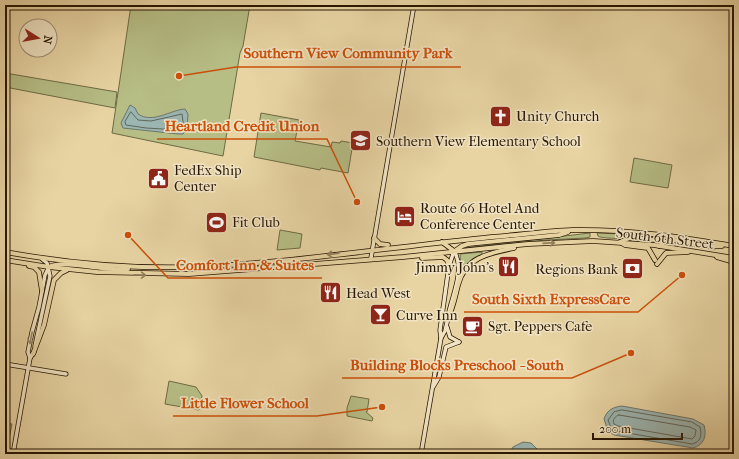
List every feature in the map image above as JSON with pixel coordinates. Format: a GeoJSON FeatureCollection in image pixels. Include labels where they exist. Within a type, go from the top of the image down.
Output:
{"type":"FeatureCollection","features":[{"type":"Feature","properties":{"kind":"main road"},"geometry":{"type":"LineString","coordinates":[[5,252],[100,265],[141,267],[229,265],[441,242],[574,230]]}},
{"type":"Feature","properties":{"kind":"main road"},"geometry":{"type":"LineString","coordinates":[[454,252],[462,246],[468,244],[559,235],[574,230]]}},
{"type":"Feature","properties":{"kind":"main road","name":"South 6th Street"},"geometry":{"type":"LineString","coordinates":[[574,230],[661,234],[733,246]]}},
{"type":"Feature","properties":{"kind":"main road"},"geometry":{"type":"LineString","coordinates":[[619,242],[630,238],[656,240],[661,234]]}},
{"type":"Feature","properties":{"kind":"main road"},"geometry":{"type":"LineString","coordinates":[[374,238],[384,246],[415,242],[422,244]]}},
{"type":"Feature","properties":{"kind":"main road"},"geometry":{"type":"LineString","coordinates":[[659,246],[663,242],[671,240],[707,246],[733,246]]}},
{"type":"Feature","properties":{"kind":"main road","name":"South 6th Street"},"geometry":{"type":"LineString","coordinates":[[528,244],[593,241],[619,242],[659,246],[734,258]]}},
{"type":"Feature","properties":{"kind":"main road"},"geometry":{"type":"LineString","coordinates":[[441,242],[448,245],[454,252]]}},
{"type":"Feature","properties":{"kind":"main road"},"geometry":{"type":"LineString","coordinates":[[619,242],[625,245],[648,248],[656,262],[670,252],[695,252]]}},
{"type":"Feature","properties":{"kind":"main road"},"geometry":{"type":"LineString","coordinates":[[391,258],[528,244]]}},
{"type":"Feature","properties":{"kind":"main road"},"geometry":{"type":"LineString","coordinates":[[447,322],[452,312],[460,278],[469,264],[484,254],[528,244]]}},
{"type":"Feature","properties":{"kind":"main road"},"geometry":{"type":"LineString","coordinates":[[713,255],[734,262]]}},
{"type":"Feature","properties":{"kind":"main road"},"geometry":{"type":"LineString","coordinates":[[728,257],[734,255]]}},
{"type":"Feature","properties":{"kind":"main road"},"geometry":{"type":"LineString","coordinates":[[5,261],[73,270],[120,274],[195,274],[370,258],[406,259],[443,256],[447,260],[449,266]]}},
{"type":"Feature","properties":{"kind":"main road"},"geometry":{"type":"LineString","coordinates":[[5,261],[37,269],[40,274],[42,291]]}},
{"type":"Feature","properties":{"kind":"main road"},"geometry":{"type":"LineString","coordinates":[[49,267],[60,264],[121,270],[141,267]]}},
{"type":"Feature","properties":{"kind":"main road"},"geometry":{"type":"LineString","coordinates":[[33,354],[47,312],[54,280],[63,272],[73,270]]}},
{"type":"Feature","properties":{"kind":"street"},"geometry":{"type":"LineString","coordinates":[[370,258],[414,5]]}},
{"type":"Feature","properties":{"kind":"street"},"geometry":{"type":"LineString","coordinates":[[441,338],[440,330],[449,266],[454,252]]}},
{"type":"Feature","properties":{"kind":"street"},"geometry":{"type":"LineString","coordinates":[[421,454],[441,338],[447,322],[459,268],[457,256],[454,252]]}},
{"type":"Feature","properties":{"kind":"street"},"geometry":{"type":"LineString","coordinates":[[12,454],[30,358],[33,354],[47,293],[49,267],[47,262],[41,258]]}},
{"type":"Feature","properties":{"kind":"street"},"geometry":{"type":"LineString","coordinates":[[30,358],[28,352],[30,342],[45,275],[49,267]]}},
{"type":"Feature","properties":{"kind":"street"},"geometry":{"type":"LineString","coordinates":[[432,388],[439,377],[446,347],[459,342],[450,336],[447,322]]}},
{"type":"Feature","properties":{"kind":"street"},"geometry":{"type":"LineString","coordinates":[[5,364],[66,374]]}},
{"type":"Feature","properties":{"kind":"green space"},"geometry":{"type":"Polygon","coordinates":[[[131,5],[250,5],[243,46],[240,53],[223,156],[112,133],[131,5]]]}},
{"type":"Feature","properties":{"kind":"green space"},"geometry":{"type":"Polygon","coordinates":[[[5,73],[117,92],[115,108],[5,87],[5,73]]]}},
{"type":"Feature","properties":{"kind":"green space"},"geometry":{"type":"Polygon","coordinates":[[[261,113],[299,120],[295,141],[331,147],[332,142],[340,143],[341,141],[353,143],[348,173],[321,168],[320,170],[254,157],[261,113]]]}},
{"type":"Feature","properties":{"kind":"green space"},"geometry":{"type":"Polygon","coordinates":[[[634,158],[672,165],[668,188],[630,182],[634,158]]]}},
{"type":"Feature","properties":{"kind":"green space"},"geometry":{"type":"Polygon","coordinates":[[[280,230],[302,234],[300,248],[277,250],[280,230]]]}},
{"type":"Feature","properties":{"kind":"green space"},"geometry":{"type":"Polygon","coordinates":[[[590,233],[590,237],[585,238],[546,240],[464,248],[590,233]]]}},
{"type":"Feature","properties":{"kind":"green space"},"geometry":{"type":"Polygon","coordinates":[[[597,233],[647,235],[655,238],[608,238],[598,236],[597,233]]]}},
{"type":"Feature","properties":{"kind":"green space"},"geometry":{"type":"Polygon","coordinates":[[[482,252],[482,254],[472,259],[463,270],[461,269],[460,254],[482,252]]]}},
{"type":"Feature","properties":{"kind":"green space"},"geometry":{"type":"Polygon","coordinates":[[[169,381],[196,387],[202,396],[199,410],[165,404],[169,381]]]}},
{"type":"Feature","properties":{"kind":"green space"},"geometry":{"type":"Polygon","coordinates":[[[351,396],[369,399],[366,412],[373,418],[372,421],[347,416],[347,408],[351,396]]]}},
{"type":"Feature","properties":{"kind":"green space"},"geometry":{"type":"Polygon","coordinates":[[[5,423],[12,424],[6,454],[5,454],[5,423]]]}},
{"type":"Feature","properties":{"kind":"water"},"geometry":{"type":"Polygon","coordinates":[[[130,105],[135,108],[138,114],[150,118],[185,109],[188,114],[187,130],[183,134],[178,134],[123,128],[121,123],[130,105]]]}},
{"type":"Feature","properties":{"kind":"water"},"geometry":{"type":"Polygon","coordinates":[[[622,406],[693,419],[704,425],[704,440],[700,445],[693,448],[614,435],[608,431],[604,419],[607,413],[611,410],[622,406]]]}},
{"type":"Feature","properties":{"kind":"water"},"geometry":{"type":"Polygon","coordinates":[[[523,442],[531,443],[542,454],[509,454],[513,447],[523,442]]]}},
{"type":"Feature","properties":{"kind":"place","name":"Southern View Community Park"},"geometry":{"type":"Point","coordinates":[179,76]}},
{"type":"Feature","properties":{"kind":"place","name":"Unity Church"},"geometry":{"type":"Point","coordinates":[500,116]}},
{"type":"Feature","properties":{"kind":"place","name":"Southern View Elementary School"},"geometry":{"type":"Point","coordinates":[361,141]}},
{"type":"Feature","properties":{"kind":"place","name":"FedEx Ship Center"},"geometry":{"type":"Point","coordinates":[158,178]}},
{"type":"Feature","properties":{"kind":"place","name":"Heartland Credit Union"},"geometry":{"type":"Point","coordinates":[357,202]}},
{"type":"Feature","properties":{"kind":"place","name":"Route 66 Hotel And Conference Center"},"geometry":{"type":"Point","coordinates":[405,216]}},
{"type":"Feature","properties":{"kind":"place","name":"Fit Club"},"geometry":{"type":"Point","coordinates":[217,222]}},
{"type":"Feature","properties":{"kind":"place","name":"Comfort Inn & Suites"},"geometry":{"type":"Point","coordinates":[128,235]}},
{"type":"Feature","properties":{"kind":"place","name":"Jimmy John's"},"geometry":{"type":"Point","coordinates":[509,267]}},
{"type":"Feature","properties":{"kind":"place","name":"Regions Bank"},"geometry":{"type":"Point","coordinates":[633,269]}},
{"type":"Feature","properties":{"kind":"place","name":"South Sixth ExpressCare"},"geometry":{"type":"Point","coordinates":[682,275]}},
{"type":"Feature","properties":{"kind":"place","name":"Head West"},"geometry":{"type":"Point","coordinates":[331,293]}},
{"type":"Feature","properties":{"kind":"place","name":"Curve Inn"},"geometry":{"type":"Point","coordinates":[381,315]}},
{"type":"Feature","properties":{"kind":"place","name":"Sgt. Peppers Cafe"},"geometry":{"type":"Point","coordinates":[472,326]}},
{"type":"Feature","properties":{"kind":"place","name":"Building Blocks Preschool - South"},"geometry":{"type":"Point","coordinates":[631,353]}},
{"type":"Feature","properties":{"kind":"place","name":"Little Flower School"},"geometry":{"type":"Point","coordinates":[382,407]}}]}
